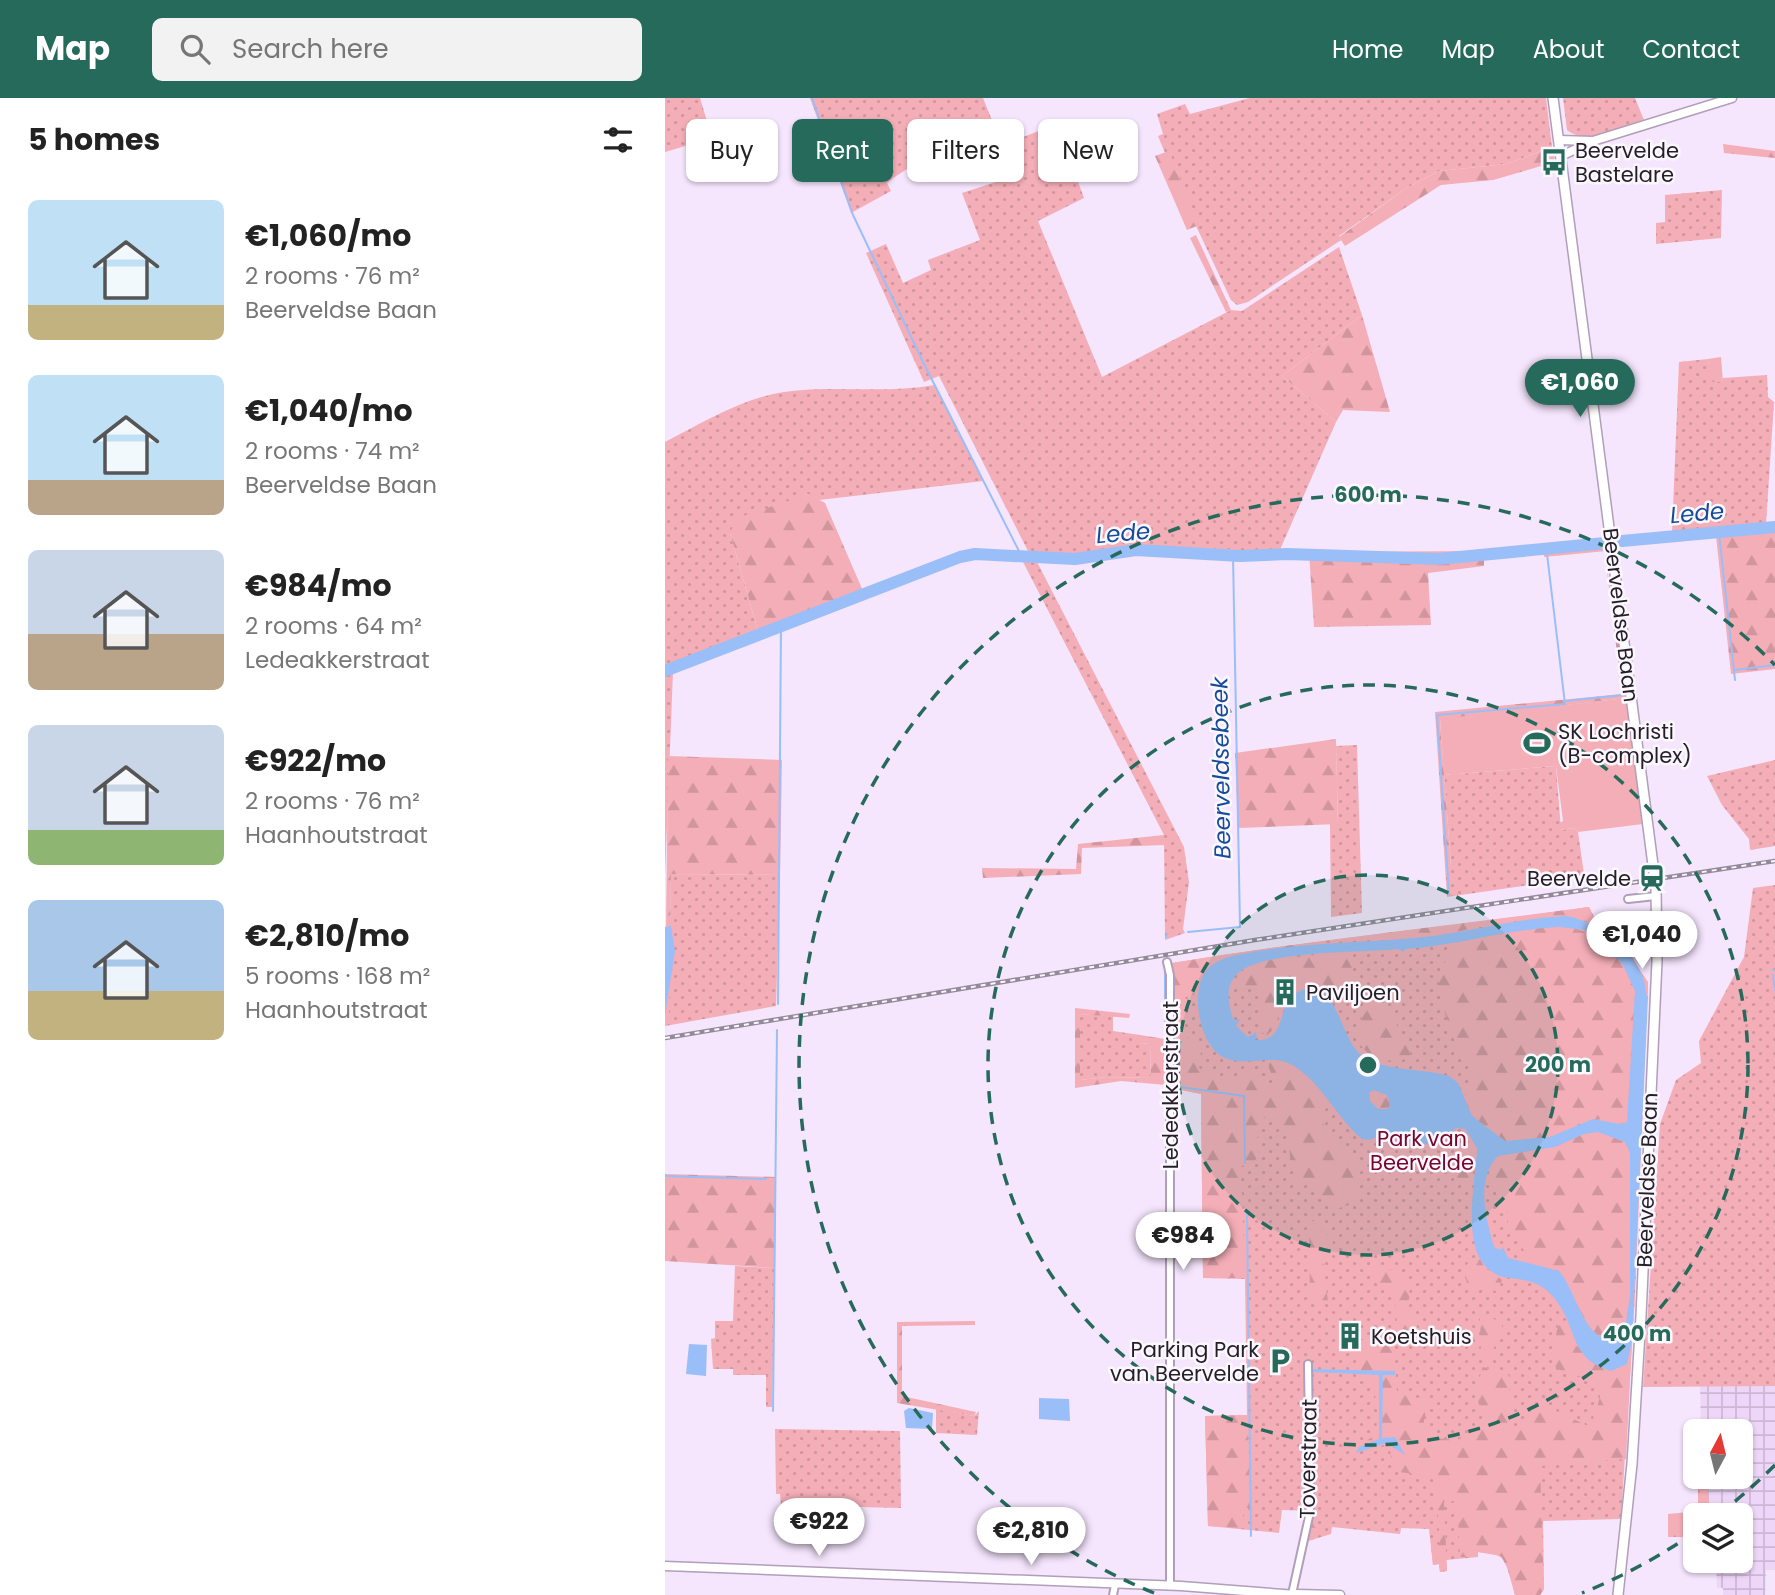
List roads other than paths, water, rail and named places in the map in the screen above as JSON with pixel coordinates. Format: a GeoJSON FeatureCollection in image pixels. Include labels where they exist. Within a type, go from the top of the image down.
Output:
{"type":"FeatureCollection","features":[{"type":"Feature","properties":{"kind":"main road","name":"Beerveldse Baan"},"geometry":{"type":"LineString","coordinates":[[1553,98],[1656,896],[1657,961],[1641,1316],[1632,1464],[1618,1595]]}},
{"type":"Feature","properties":{"kind":"street"},"geometry":{"type":"LineString","coordinates":[[1561,156],[1593,141],[1732,98]]}},
{"type":"Feature","properties":{"kind":"street"},"geometry":{"type":"LineString","coordinates":[[1559,140],[1593,141]]}},
{"type":"Feature","properties":{"kind":"street"},"geometry":{"type":"LineString","coordinates":[[1628,899],[1656,896]]}},
{"type":"Feature","properties":{"kind":"street","name":"Ledeakkerstraat"},"geometry":{"type":"LineString","coordinates":[[1167,962],[1170,975],[1170,1586]]}},
{"type":"Feature","properties":{"kind":"street","name":"Toverstraat"},"geometry":{"type":"LineString","coordinates":[[1292,1594],[1310,1512],[1308,1364]]}},
{"type":"Feature","properties":{"kind":"street"},"geometry":{"type":"LineString","coordinates":[[665,1566],[1340,1595]]}},
{"type":"Feature","properties":{"kind":"street"},"geometry":{"type":"LineString","coordinates":[[1113,1595],[1115,1585]]}},
{"type":"Feature","properties":{"kind":"street"},"geometry":{"type":"LineString","coordinates":[[1292,1594],[1297,1595]]}},
{"type":"Feature","properties":{"kind":"water"},"geometry":{"type":"Polygon","coordinates":[[[1566,916],[1577,919],[1613,939],[1640,970],[1648,997],[1632,1341],[1627,1364],[1611,1371],[1598,1366],[1581,1352],[1564,1314],[1548,1291],[1531,1282],[1492,1272],[1481,1260],[1474,1243],[1472,1224],[1477,1148],[1465,1129],[1457,1128],[1441,1140],[1425,1144],[1389,1133],[1369,1140],[1362,1139],[1315,1084],[1297,1068],[1288,1063],[1271,1060],[1234,1061],[1217,1053],[1204,1033],[1198,1009],[1200,985],[1205,972],[1213,964],[1228,957],[1304,945],[1434,936],[1566,916]],[[1560,927],[1405,949],[1404,952],[1397,949],[1336,952],[1266,961],[1248,967],[1232,980],[1229,992],[1231,1010],[1234,1021],[1240,1019],[1236,1026],[1248,1037],[1256,1032],[1257,1038],[1254,1040],[1264,1039],[1271,1037],[1279,1026],[1290,997],[1306,989],[1318,989],[1327,996],[1355,1048],[1364,1057],[1384,1065],[1449,1076],[1458,1083],[1472,1116],[1505,1141],[1550,1137],[1593,1119],[1619,1124],[1627,1122],[1635,991],[1623,965],[1600,941],[1585,930],[1560,927]],[[1373,1090],[1369,1093],[1370,1101],[1378,1109],[1388,1109],[1390,1105],[1387,1095],[1373,1090]],[[1598,1132],[1584,1134],[1555,1147],[1498,1156],[1487,1176],[1484,1200],[1494,1247],[1500,1250],[1503,1247],[1508,1258],[1559,1271],[1587,1323],[1594,1332],[1613,1341],[1624,1334],[1630,1296],[1630,1153],[1625,1142],[1598,1132]]]}},
{"type":"Feature","properties":{"kind":"water"},"geometry":{"type":"Polygon","coordinates":[[[671,926],[675,951],[665,1015],[665,927],[671,926]]]}},
{"type":"Feature","properties":{"kind":"water"},"geometry":{"type":"Polygon","coordinates":[[[689,1344],[707,1345],[706,1376],[686,1374],[689,1344]]]}},
{"type":"Feature","properties":{"kind":"water"},"geometry":{"type":"Polygon","coordinates":[[[1312,1369],[1395,1371],[1395,1375],[1383,1375],[1382,1438],[1395,1437],[1405,1455],[1386,1443],[1356,1453],[1359,1447],[1379,1439],[1379,1375],[1313,1372],[1312,1369]]]}},
{"type":"Feature","properties":{"kind":"water"},"geometry":{"type":"Polygon","coordinates":[[[1039,1398],[1069,1399],[1070,1421],[1039,1419],[1039,1398]]]}},
{"type":"Feature","properties":{"kind":"water"},"geometry":{"type":"Polygon","coordinates":[[[909,1408],[933,1413],[932,1429],[906,1428],[904,1411],[909,1408]]]}},
{"type":"Feature","properties":{"kind":"waterway"},"geometry":{"type":"LineString","coordinates":[[812,98],[853,215],[924,364],[1022,557]]}},
{"type":"Feature","properties":{"kind":"waterway","name":"Lede"},"geometry":{"type":"LineString","coordinates":[[1622,541],[1775,527]]}},
{"type":"Feature","properties":{"kind":"waterway"},"geometry":{"type":"LineString","coordinates":[[1719,533],[1735,680]]}},
{"type":"Feature","properties":{"kind":"waterway","name":"Lede"},"geometry":{"type":"LineString","coordinates":[[665,671],[960,557],[975,554],[1075,559],[1136,550],[1240,556],[1287,554],[1439,559],[1605,543]]}},
{"type":"Feature","properties":{"kind":"waterway"},"geometry":{"type":"LineString","coordinates":[[1449,894],[1437,715],[1565,704],[1547,554]]}},
{"type":"Feature","properties":{"kind":"waterway","name":"Beerveldsebeek"},"geometry":{"type":"LineString","coordinates":[[1188,932],[1240,927],[1233,556]]}},
{"type":"Feature","properties":{"kind":"waterway"},"geometry":{"type":"LineString","coordinates":[[778,1004],[781,626]]}},
{"type":"Feature","properties":{"kind":"waterway"},"geometry":{"type":"LineString","coordinates":[[1735,670],[1775,665]]}},
{"type":"Feature","properties":{"kind":"waterway"},"geometry":{"type":"LineString","coordinates":[[1565,701],[1623,695]]}},
{"type":"Feature","properties":{"kind":"waterway","name":"Beerveldsebeek"},"geometry":{"type":"LineString","coordinates":[[1165,968],[1165,1012]]}},
{"type":"Feature","properties":{"kind":"waterway"},"geometry":{"type":"LineString","coordinates":[[1773,975],[1775,990]]}},
{"type":"Feature","properties":{"kind":"waterway","name":"Beerveldsebeek"},"geometry":{"type":"LineString","coordinates":[[1165,1017],[1166,1033]]}},
{"type":"Feature","properties":{"kind":"waterway"},"geometry":{"type":"LineString","coordinates":[[773,1411],[777,1030]]}},
{"type":"Feature","properties":{"kind":"waterway","name":"Beerveldsebeek"},"geometry":{"type":"LineString","coordinates":[[1166,1039],[1166,1072]]}},
{"type":"Feature","properties":{"kind":"waterway","name":"Beerveldsebeek"},"geometry":{"type":"LineString","coordinates":[[1166,1086],[1167,1081]]}},
{"type":"Feature","properties":{"kind":"waterway","name":"Beerveldsebeek"},"geometry":{"type":"LineString","coordinates":[[1173,1086],[1244,1096],[1245,1163]]}},
{"type":"Feature","properties":{"kind":"waterway"},"geometry":{"type":"LineString","coordinates":[[665,1176],[766,1179]]}},
{"type":"Feature","properties":{"kind":"waterway","name":"Beerveldsebeek"},"geometry":{"type":"LineString","coordinates":[[1247,1214],[1251,1536]]}},
{"type":"Feature","properties":{"kind":"railway"},"geometry":{"type":"LineString","coordinates":[[665,1038],[1255,940],[1775,861]]}},
{"type":"Feature","properties":{"kind":"place","name":"Beervelde Bastelare"},"geometry":{"type":"Point","coordinates":[1554,162]}},
{"type":"Feature","properties":{"kind":"place","name":"SK Lochristi (B-complex)"},"geometry":{"type":"Point","coordinates":[1537,743]}},
{"type":"Feature","properties":{"kind":"place","name":"Beervelde"},"geometry":{"type":"Point","coordinates":[1652,878]}},
{"type":"Feature","properties":{"kind":"place","name":"Paviljoen"},"geometry":{"type":"Point","coordinates":[1285,992]}},
{"type":"Feature","properties":{"kind":"place","name":"Koetshuis"},"geometry":{"type":"Point","coordinates":[1350,1336]}},
{"type":"Feature","properties":{"kind":"place","name":"Parking Park van Beervelde"},"geometry":{"type":"Point","coordinates":[1280,1361]}},
{"type":"Feature","properties":{"kind":"park label","name":"Park van Beervelde"},"geometry":{"type":"Point","coordinates":[1422,1150]}}]}
